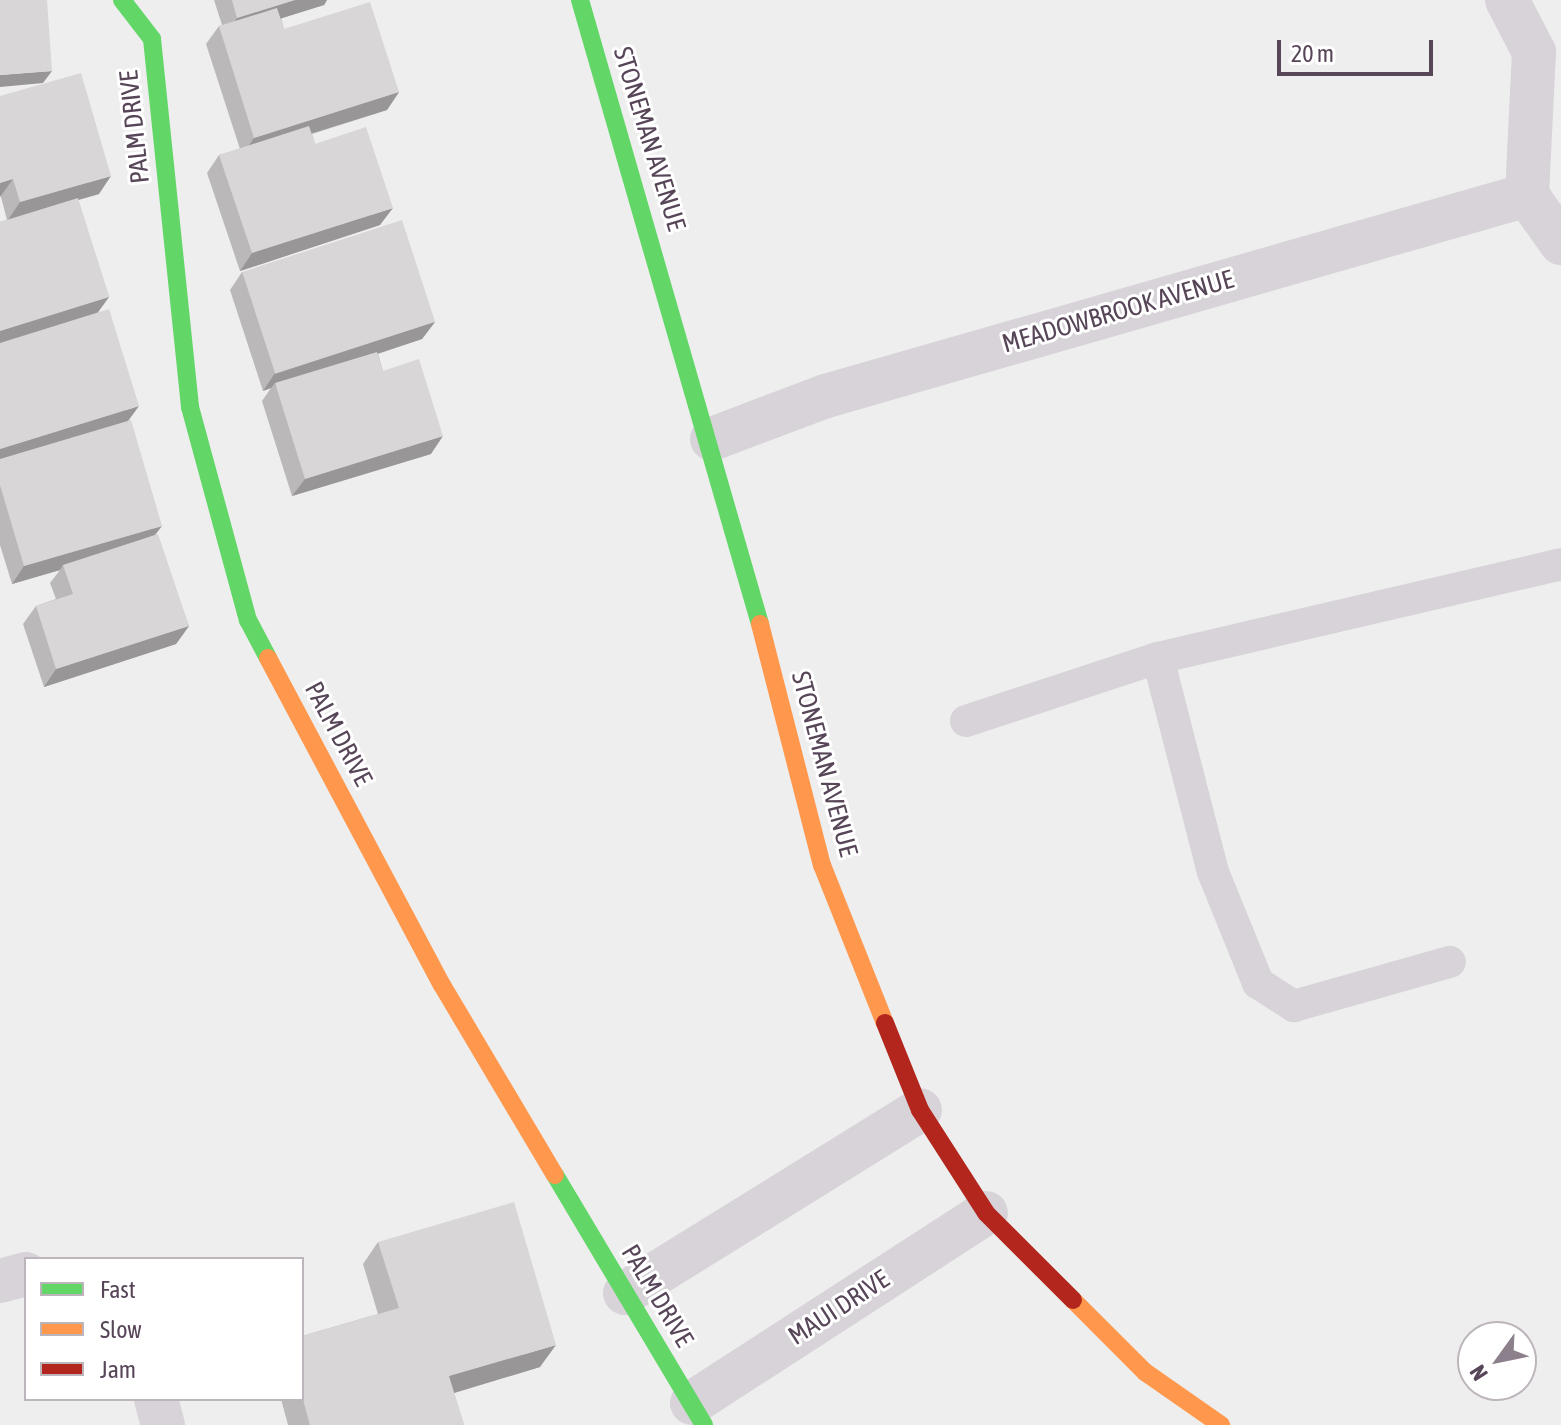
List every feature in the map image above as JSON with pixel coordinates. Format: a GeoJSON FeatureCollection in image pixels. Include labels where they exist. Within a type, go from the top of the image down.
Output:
{"type":"FeatureCollection","features":[{"type":"Feature","properties":{"kind":"street","name":"PALM DRIVE"},"geometry":{"type":"LineString","coordinates":[[122,0],[152,39],[190,407],[248,620],[442,985],[698,1414]]}},
{"type":"Feature","properties":{"kind":"street","name":"STONEMAN AVENUE"},"geometry":{"type":"LineString","coordinates":[[580,0],[712,439],[822,865],[920,1110],[986,1213],[1145,1372],[1221,1425]]}},
{"type":"Feature","properties":{"kind":"street"},"geometry":{"type":"LineString","coordinates":[[1507,0],[1534,52],[1527,195],[1561,243]]}},
{"type":"Feature","properties":{"kind":"street","name":"MEADOWBROOK AVENUE"},"geometry":{"type":"LineString","coordinates":[[712,439],[826,396],[1527,195]]}},
{"type":"Feature","properties":{"kind":"street"},"geometry":{"type":"LineString","coordinates":[[625,1293],[920,1110]]}},
{"type":"Feature","properties":{"kind":"street","name":"MAUI DRIVE"},"geometry":{"type":"LineString","coordinates":[[698,1414],[986,1213]]}},
{"type":"Feature","properties":{"kind":"street"},"geometry":{"type":"LineString","coordinates":[[0,1281],[24,1275]]}},
{"type":"Feature","properties":{"kind":"street"},"geometry":{"type":"LineString","coordinates":[[157,1401],[163,1425]]}},
{"type":"Feature","properties":{"kind":"lane"},"geometry":{"type":"LineString","coordinates":[[966,721],[1158,658],[1561,564]]}},
{"type":"Feature","properties":{"kind":"lane"},"geometry":{"type":"LineString","coordinates":[[1158,658],[1213,872],[1258,983],[1294,1006],[1450,962]]}},
{"type":"Feature","properties":{"kind":"building"},"geometry":{"type":"Polygon","coordinates":[[[0,0],[47,0],[52,71],[0,75],[0,0]]]}},
{"type":"Feature","properties":{"kind":"building"},"geometry":{"type":"Polygon","coordinates":[[[232,0],[295,0],[237,18],[232,0]]]}},
{"type":"Feature","properties":{"kind":"building"},"geometry":{"type":"Polygon","coordinates":[[[370,2],[399,92],[254,138],[219,26],[277,8],[284,29],[370,2]]]}},
{"type":"Feature","properties":{"kind":"building"},"geometry":{"type":"Polygon","coordinates":[[[81,73],[111,176],[20,202],[13,179],[0,183],[0,96],[81,73]]]}},
{"type":"Feature","properties":{"kind":"building"},"geometry":{"type":"Polygon","coordinates":[[[309,126],[315,144],[366,127],[393,208],[252,253],[219,155],[309,126]]]}},
{"type":"Feature","properties":{"kind":"building"},"geometry":{"type":"Polygon","coordinates":[[[78,198],[109,297],[0,331],[0,222],[78,198]]]}},
{"type":"Feature","properties":{"kind":"building"},"geometry":{"type":"Polygon","coordinates":[[[402,220],[435,322],[275,374],[242,272],[402,220]]]}},
{"type":"Feature","properties":{"kind":"building"},"geometry":{"type":"Polygon","coordinates":[[[109,309],[139,406],[0,449],[0,343],[109,309]]]}},
{"type":"Feature","properties":{"kind":"building"},"geometry":{"type":"Polygon","coordinates":[[[377,352],[383,371],[419,359],[443,436],[305,479],[275,383],[377,352]]]}},
{"type":"Feature","properties":{"kind":"building"},"geometry":{"type":"Polygon","coordinates":[[[131,420],[162,526],[24,566],[0,485],[0,459],[131,420]]]}},
{"type":"Feature","properties":{"kind":"building"},"geometry":{"type":"Polygon","coordinates":[[[158,534],[189,626],[56,669],[36,606],[73,594],[63,565],[158,534]]]}},
{"type":"Feature","properties":{"kind":"building"},"geometry":{"type":"Polygon","coordinates":[[[514,1202],[556,1345],[449,1376],[464,1425],[310,1425],[303,1401],[304,1335],[399,1308],[378,1242],[514,1202]]]}},
{"type":"Feature","properties":{"kind":"traffic: fast"},"geometry":{"type":"LineString","coordinates":[[122,0],[152,39],[190,407],[248,620],[268,658]]}},
{"type":"Feature","properties":{"kind":"traffic: fast"},"geometry":{"type":"LineString","coordinates":[[580,0],[760,624]]}},
{"type":"Feature","properties":{"kind":"traffic: fast"},"geometry":{"type":"LineString","coordinates":[[555,1175],[704,1425]]}},
{"type":"Feature","properties":{"kind":"traffic: slow"},"geometry":{"type":"LineString","coordinates":[[760,624],[822,865],[885,1023]]}},
{"type":"Feature","properties":{"kind":"traffic: slow"},"geometry":{"type":"LineString","coordinates":[[268,658],[442,985],[555,1175]]}},
{"type":"Feature","properties":{"kind":"traffic: slow"},"geometry":{"type":"LineString","coordinates":[[1073,1300],[1145,1372],[1221,1425]]}},
{"type":"Feature","properties":{"kind":"traffic: jam"},"geometry":{"type":"LineString","coordinates":[[885,1023],[920,1110],[986,1213],[1073,1300]]}}]}
